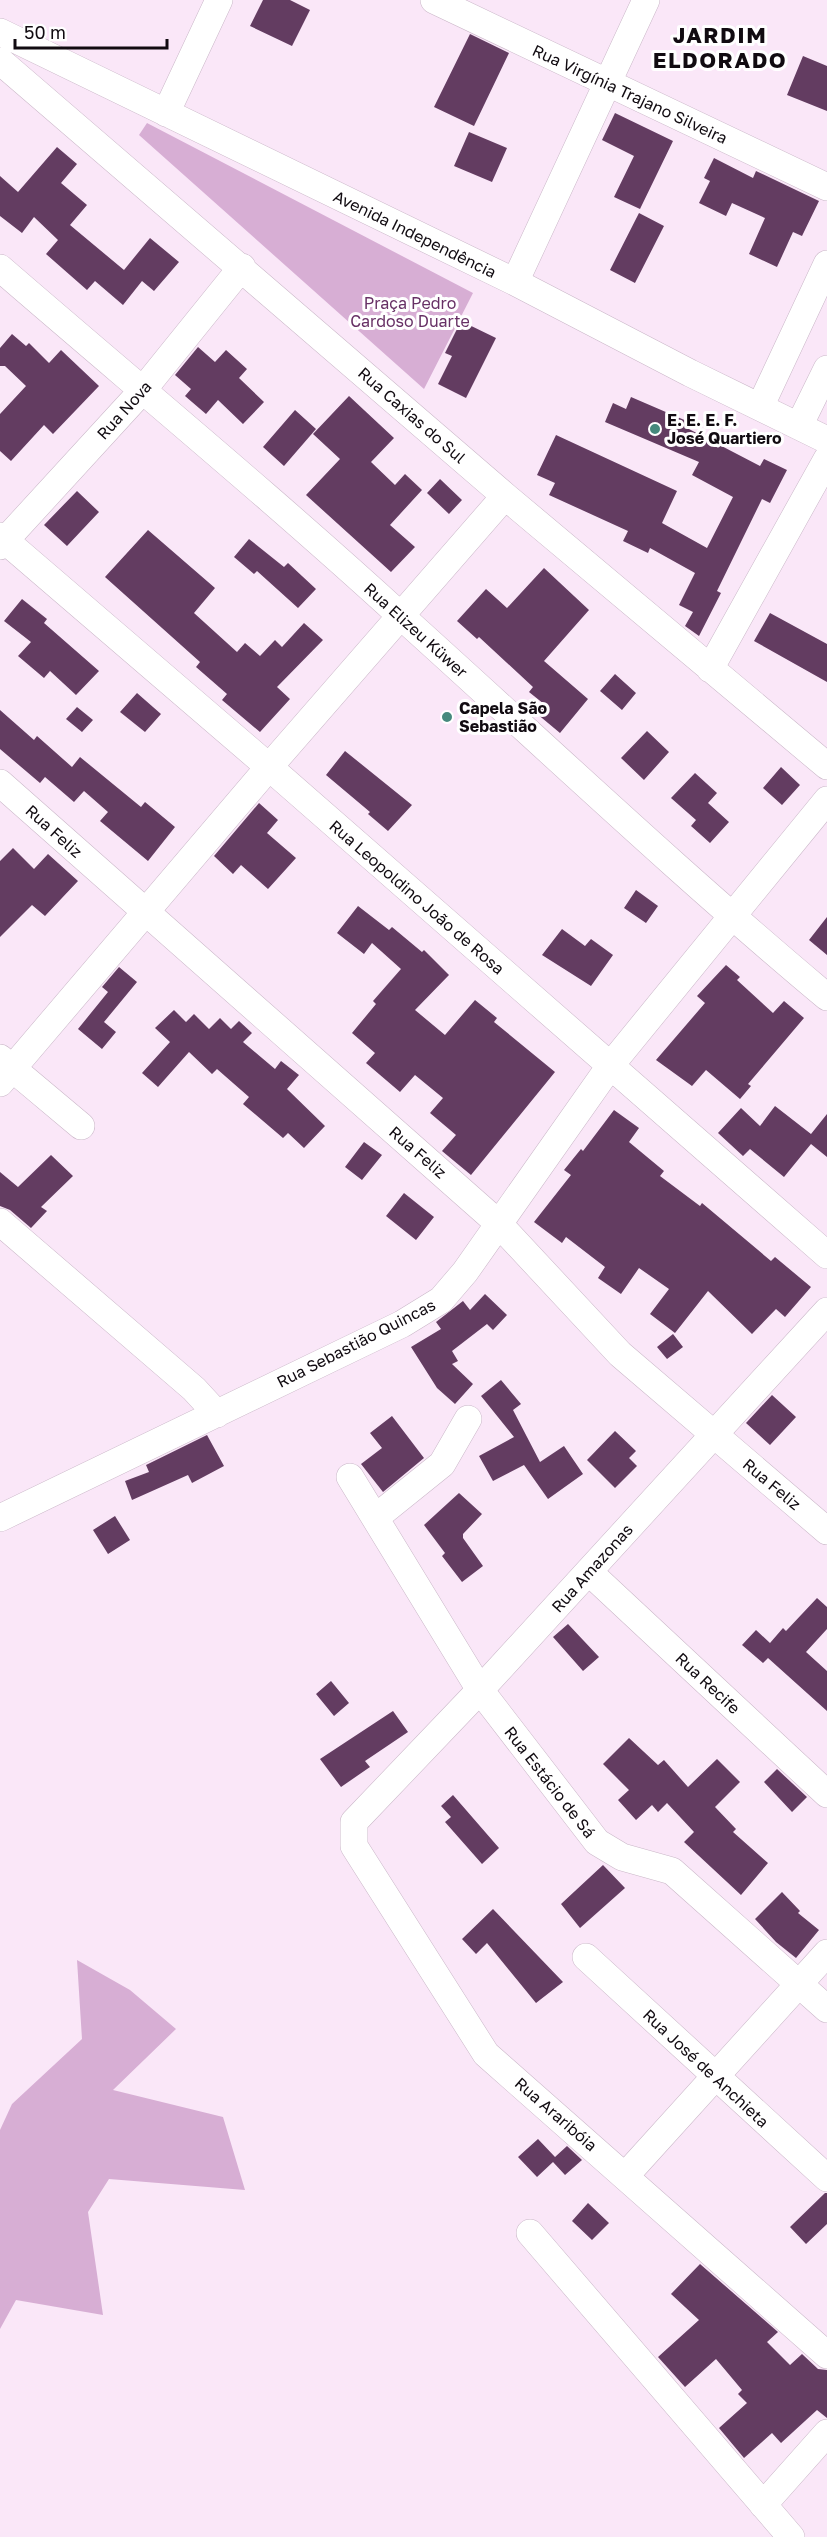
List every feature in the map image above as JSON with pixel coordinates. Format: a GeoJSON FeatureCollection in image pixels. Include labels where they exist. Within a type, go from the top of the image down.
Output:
{"type":"FeatureCollection","features":[{"type":"Feature","properties":{"kind":"street"},"geometry":{"type":"LineString","coordinates":[[166,113],[219,0]]}},
{"type":"Feature","properties":{"kind":"street","name":"Rua Virgínia Trajano Silveira"},"geometry":{"type":"LineString","coordinates":[[434,0],[827,187]]}},
{"type":"Feature","properties":{"kind":"street"},"geometry":{"type":"LineString","coordinates":[[515,282],[646,0]]}},
{"type":"Feature","properties":{"kind":"street","name":"Avenida Independência"},"geometry":{"type":"LineString","coordinates":[[0,32],[515,282],[827,440]]}},
{"type":"Feature","properties":{"kind":"street","name":"Rua Caxias do Sul"},"geometry":{"type":"LineString","coordinates":[[0,61],[242,267],[505,496],[827,766]]}},
{"type":"Feature","properties":{"kind":"street"},"geometry":{"type":"LineString","coordinates":[[760,407],[827,264]]}},
{"type":"Feature","properties":{"kind":"street","name":"Rua Nova"},"geometry":{"type":"LineString","coordinates":[[2,541],[142,391],[242,267]]}},
{"type":"Feature","properties":{"kind":"street","name":"Rua Elizeu Küwer"},"geometry":{"type":"LineString","coordinates":[[0,268],[400,615],[732,918],[827,997]]}},
{"type":"Feature","properties":{"kind":"street"},"geometry":{"type":"LineString","coordinates":[[799,426],[827,369]]}},
{"type":"Feature","properties":{"kind":"street"},"geometry":{"type":"LineString","coordinates":[[710,669],[827,459]]}},
{"type":"Feature","properties":{"kind":"street"},"geometry":{"type":"LineString","coordinates":[[81,1126],[4,1070],[145,912],[505,496]]}},
{"type":"Feature","properties":{"kind":"street","name":"Rua Leopoldino João de Rosa"},"geometry":{"type":"LineString","coordinates":[[2,541],[269,767],[827,1255]]}},
{"type":"Feature","properties":{"kind":"street","name":"Rua Feliz"},"geometry":{"type":"LineString","coordinates":[[0,783],[498,1223],[620,1354],[827,1531]]}},
{"type":"Feature","properties":{"kind":"street","name":"Rua Sebastião Quincas"},"geometry":{"type":"LineString","coordinates":[[0,1518],[402,1324],[441,1300],[465,1272],[610,1066],[827,800]]}},
{"type":"Feature","properties":{"kind":"street"},"geometry":{"type":"LineString","coordinates":[[0,1222],[194,1389],[217,1414]]}},
{"type":"Feature","properties":{"kind":"street","name":"Rua Amazonas"},"geometry":{"type":"LineString","coordinates":[[354,1822],[480,1690],[827,1311]]}},
{"type":"Feature","properties":{"kind":"street"},"geometry":{"type":"LineString","coordinates":[[375,1518],[442,1464],[468,1419]]}},
{"type":"Feature","properties":{"kind":"street","name":"Rua Estácio de Sá"},"geometry":{"type":"LineString","coordinates":[[350,1477],[480,1690],[597,1842],[622,1857],[672,1871],[827,2009]]}},
{"type":"Feature","properties":{"kind":"street","name":"Rua Recife"},"geometry":{"type":"LineString","coordinates":[[589,1572],[827,1794]]}},
{"type":"Feature","properties":{"kind":"street","name":"Rua Araribóia"},"geometry":{"type":"LineString","coordinates":[[354,1822],[354,1846],[486,2054],[626,2175],[827,2355]]}},
{"type":"Feature","properties":{"kind":"street"},"geometry":{"type":"LineString","coordinates":[[626,2175],[827,1953]]}},
{"type":"Feature","properties":{"kind":"street","name":"Rua José de Anchieta"},"geometry":{"type":"LineString","coordinates":[[586,1957],[827,2178]]}},
{"type":"Feature","properties":{"kind":"street"},"geometry":{"type":"LineString","coordinates":[[530,2233],[791,2537]]}},
{"type":"Feature","properties":{"kind":"street"},"geometry":{"type":"LineString","coordinates":[[763,2505],[827,2433]]}},
{"type":"Feature","properties":{"kind":"green space","name":"Praça Pedro Cardoso Duarte"},"geometry":{"type":"Polygon","coordinates":[[[147,123],[473,293],[424,389],[139,135],[147,123]]]}},
{"type":"Feature","properties":{"kind":"green space"},"geometry":{"type":"Polygon","coordinates":[[[77,1960],[130,1990],[176,2029],[113,2090],[223,2117],[245,2190],[109,2179],[88,2212],[103,2315],[16,2300],[0,2329],[0,2130],[12,2104],[82,2039],[77,1960]]]}},
{"type":"Feature","properties":{"kind":"building"},"geometry":{"type":"Polygon","coordinates":[[[263,0],[290,0],[310,10],[292,46],[250,26],[263,0]]]}},
{"type":"Feature","properties":{"kind":"building"},"geometry":{"type":"Polygon","coordinates":[[[470,34],[509,53],[474,126],[434,107],[470,34]]]}},
{"type":"Feature","properties":{"kind":"building"},"geometry":{"type":"Polygon","coordinates":[[[803,56],[827,66],[827,111],[787,95],[803,56]]]}},
{"type":"Feature","properties":{"kind":"building"},"geometry":{"type":"Polygon","coordinates":[[[615,113],[673,141],[640,209],[614,197],[634,156],[602,140],[615,113]]]}},
{"type":"Feature","properties":{"kind":"building"},"geometry":{"type":"Polygon","coordinates":[[[469,132],[507,148],[492,182],[454,166],[469,132]]]}},
{"type":"Feature","properties":{"kind":"building"},"geometry":{"type":"Polygon","coordinates":[[[57,147],[77,164],[61,183],[87,205],[70,225],[124,270],[150,238],[179,262],[154,291],[142,281],[123,305],[95,281],[87,290],[46,254],[58,240],[34,217],[22,233],[0,216],[0,176],[18,192],[57,147]]]}},
{"type":"Feature","properties":{"kind":"building"},"geometry":{"type":"Polygon","coordinates":[[[714,158],[753,178],[756,171],[819,201],[802,236],[793,232],[777,267],[749,254],[765,218],[732,203],[726,216],[699,203],[710,181],[704,178],[714,158]]]}},
{"type":"Feature","properties":{"kind":"building"},"geometry":{"type":"Polygon","coordinates":[[[639,213],[664,226],[635,283],[610,270],[639,213]]]}},
{"type":"Feature","properties":{"kind":"building"},"geometry":{"type":"Polygon","coordinates":[[[461,321],[496,338],[466,398],[438,384],[452,356],[445,353],[461,321]]]}},
{"type":"Feature","properties":{"kind":"building"},"geometry":{"type":"Polygon","coordinates":[[[12,334],[26,346],[29,343],[49,363],[61,350],[99,386],[53,434],[44,425],[11,461],[0,451],[0,414],[26,386],[5,366],[0,366],[0,348],[12,334]]]}},
{"type":"Feature","properties":{"kind":"building"},"geometry":{"type":"Polygon","coordinates":[[[198,347],[215,362],[226,350],[247,369],[239,378],[264,402],[243,424],[218,400],[206,414],[185,396],[191,389],[175,375],[198,347]]]}},
{"type":"Feature","properties":{"kind":"building"},"geometry":{"type":"Polygon","coordinates":[[[349,396],[394,438],[371,462],[395,485],[405,474],[422,490],[390,525],[415,547],[391,572],[306,495],[340,459],[313,434],[349,396]]]}},
{"type":"Feature","properties":{"kind":"building"},"geometry":{"type":"Polygon","coordinates":[[[631,397],[689,422],[687,428],[760,466],[764,459],[787,470],[770,503],[762,499],[717,591],[721,593],[699,636],[685,626],[693,612],[679,605],[695,573],[650,548],[648,553],[623,541],[628,531],[549,495],[555,483],[537,475],[556,435],[677,491],[662,523],[707,548],[733,497],[692,475],[699,462],[605,422],[613,403],[626,409],[631,397]]]}},
{"type":"Feature","properties":{"kind":"building"},"geometry":{"type":"Polygon","coordinates":[[[295,410],[316,429],[284,466],[263,447],[295,410]]]}},
{"type":"Feature","properties":{"kind":"building"},"geometry":{"type":"Polygon","coordinates":[[[440,479],[462,500],[449,514],[427,493],[440,479]]]}},
{"type":"Feature","properties":{"kind":"building"},"geometry":{"type":"Polygon","coordinates":[[[77,491],[99,512],[67,546],[44,525],[77,491]]]}},
{"type":"Feature","properties":{"kind":"building"},"geometry":{"type":"Polygon","coordinates":[[[148,530],[215,588],[194,613],[237,652],[245,643],[260,656],[275,640],[282,647],[304,623],[323,640],[277,687],[290,699],[260,732],[222,700],[227,694],[196,667],[200,662],[105,577],[148,530]]]}},
{"type":"Feature","properties":{"kind":"building"},"geometry":{"type":"Polygon","coordinates":[[[249,539],[284,567],[288,563],[316,589],[298,608],[257,571],[254,574],[234,557],[249,539]]]}},
{"type":"Feature","properties":{"kind":"building"},"geometry":{"type":"Polygon","coordinates":[[[544,568],[589,610],[544,661],[588,699],[560,733],[536,713],[544,704],[529,692],[533,687],[479,637],[477,639],[457,621],[486,589],[507,608],[544,568]]]}},
{"type":"Feature","properties":{"kind":"building"},"geometry":{"type":"Polygon","coordinates":[[[22,599],[47,619],[44,623],[99,671],[76,695],[50,671],[44,678],[18,656],[31,642],[4,621],[22,599]]]}},
{"type":"Feature","properties":{"kind":"building"},"geometry":{"type":"Polygon","coordinates":[[[770,613],[827,644],[827,682],[754,641],[770,613]]]}},
{"type":"Feature","properties":{"kind":"building"},"geometry":{"type":"Polygon","coordinates":[[[615,674],[636,693],[622,710],[600,691],[615,674]]]}},
{"type":"Feature","properties":{"kind":"building"},"geometry":{"type":"Polygon","coordinates":[[[137,693],[161,714],[145,732],[120,712],[137,693]]]}},
{"type":"Feature","properties":{"kind":"building"},"geometry":{"type":"Polygon","coordinates":[[[77,707],[93,720],[82,732],[66,719],[77,707]]]}},
{"type":"Feature","properties":{"kind":"building"},"geometry":{"type":"Polygon","coordinates":[[[0,710],[34,740],[37,736],[72,767],[80,757],[141,807],[145,802],[175,827],[148,861],[100,821],[108,812],[84,791],[74,802],[45,777],[40,783],[0,749],[0,710]]]}},
{"type":"Feature","properties":{"kind":"building"},"geometry":{"type":"Polygon","coordinates":[[[647,731],[669,752],[644,780],[621,758],[647,731]]]}},
{"type":"Feature","properties":{"kind":"building"},"geometry":{"type":"Polygon","coordinates":[[[345,751],[412,805],[388,831],[368,814],[370,812],[326,775],[345,751]]]}},
{"type":"Feature","properties":{"kind":"building"},"geometry":{"type":"Polygon","coordinates":[[[781,767],[800,785],[782,805],[763,788],[781,767]]]}},
{"type":"Feature","properties":{"kind":"building"},"geometry":{"type":"Polygon","coordinates":[[[695,773],[717,793],[708,803],[729,822],[710,843],[691,826],[696,820],[671,798],[695,773]]]}},
{"type":"Feature","properties":{"kind":"building"},"geometry":{"type":"Polygon","coordinates":[[[259,803],[278,820],[267,833],[296,858],[268,889],[241,865],[233,874],[214,856],[259,803]]]}},
{"type":"Feature","properties":{"kind":"building"},"geometry":{"type":"Polygon","coordinates":[[[13,848],[34,869],[48,854],[78,881],[45,916],[32,905],[0,937],[0,861],[13,848]]]}},
{"type":"Feature","properties":{"kind":"building"},"geometry":{"type":"Polygon","coordinates":[[[636,890],[658,906],[646,923],[624,908],[636,890]]]}},
{"type":"Feature","properties":{"kind":"building"},"geometry":{"type":"Polygon","coordinates":[[[358,906],[389,930],[392,927],[422,952],[424,950],[449,975],[415,1010],[445,1035],[475,1000],[497,1018],[494,1022],[555,1072],[471,1175],[442,1151],[456,1135],[430,1113],[443,1098],[415,1075],[400,1092],[366,1063],[375,1053],[352,1033],[376,1004],[373,1001],[401,969],[372,943],[364,954],[337,933],[358,906]]]}},
{"type":"Feature","properties":{"kind":"building"},"geometry":{"type":"Polygon","coordinates":[[[827,917],[827,955],[809,940],[827,917]]]}},
{"type":"Feature","properties":{"kind":"building"},"geometry":{"type":"Polygon","coordinates":[[[562,929],[585,946],[591,939],[613,955],[591,986],[542,955],[562,929]]]}},
{"type":"Feature","properties":{"kind":"building"},"geometry":{"type":"Polygon","coordinates":[[[726,965],[740,977],[737,980],[773,1013],[784,1001],[804,1018],[748,1084],[751,1086],[740,1099],[706,1070],[692,1086],[656,1060],[705,1003],[697,996],[726,965]]]}},
{"type":"Feature","properties":{"kind":"building"},"geometry":{"type":"Polygon","coordinates":[[[119,967],[137,982],[104,1022],[116,1032],[102,1049],[78,1029],[108,992],[102,987],[119,967]]]}},
{"type":"Feature","properties":{"kind":"building"},"geometry":{"type":"Polygon","coordinates":[[[174,1010],[186,1022],[194,1014],[209,1029],[220,1018],[231,1029],[239,1021],[252,1033],[243,1042],[275,1069],[281,1061],[299,1075],[287,1089],[325,1126],[304,1148],[288,1133],[283,1138],[243,1104],[249,1097],[217,1069],[212,1074],[189,1052],[158,1087],[142,1073],[170,1042],[155,1028],[174,1010]]]}},
{"type":"Feature","properties":{"kind":"building"},"geometry":{"type":"Polygon","coordinates":[[[775,1106],[811,1134],[827,1114],[827,1157],[811,1144],[784,1177],[750,1149],[743,1156],[718,1133],[741,1108],[760,1126],[775,1106]]]}},
{"type":"Feature","properties":{"kind":"building"},"geometry":{"type":"Polygon","coordinates":[[[614,1110],[639,1128],[629,1142],[664,1171],[660,1176],[700,1206],[702,1203],[771,1261],[775,1257],[811,1287],[785,1317],[776,1309],[752,1334],[708,1291],[675,1333],[650,1314],[669,1289],[639,1268],[621,1294],[598,1278],[605,1267],[566,1237],[562,1243],[534,1222],[571,1175],[564,1170],[581,1149],[583,1151],[614,1110]]]}},
{"type":"Feature","properties":{"kind":"building"},"geometry":{"type":"Polygon","coordinates":[[[364,1142],[382,1155],[362,1180],[345,1167],[364,1142]]]}},
{"type":"Feature","properties":{"kind":"building"},"geometry":{"type":"Polygon","coordinates":[[[51,1155],[73,1176],[41,1207],[47,1211],[31,1228],[10,1210],[0,1206],[0,1172],[18,1187],[51,1155]]]}},
{"type":"Feature","properties":{"kind":"building"},"geometry":{"type":"Polygon","coordinates":[[[404,1193],[434,1217],[416,1240],[386,1216],[404,1193]]]}},
{"type":"Feature","properties":{"kind":"building"},"geometry":{"type":"Polygon","coordinates":[[[485,1294],[507,1315],[493,1330],[487,1324],[452,1351],[458,1361],[452,1364],[473,1384],[455,1404],[437,1388],[411,1347],[441,1329],[436,1322],[463,1301],[470,1310],[485,1294]]]}},
{"type":"Feature","properties":{"kind":"building"},"geometry":{"type":"Polygon","coordinates":[[[673,1334],[683,1347],[667,1359],[657,1347],[673,1334]]]}},
{"type":"Feature","properties":{"kind":"building"},"geometry":{"type":"Polygon","coordinates":[[[501,1380],[521,1404],[513,1410],[540,1462],[564,1446],[583,1474],[548,1499],[524,1465],[493,1481],[479,1456],[514,1437],[481,1396],[501,1380]]]}},
{"type":"Feature","properties":{"kind":"building"},"geometry":{"type":"Polygon","coordinates":[[[772,1395],[796,1417],[770,1445],[746,1423],[772,1395]]]}},
{"type":"Feature","properties":{"kind":"building"},"geometry":{"type":"Polygon","coordinates":[[[392,1416],[424,1458],[383,1492],[361,1464],[382,1448],[370,1433],[392,1416]]]}},
{"type":"Feature","properties":{"kind":"building"},"geometry":{"type":"Polygon","coordinates":[[[615,1431],[636,1451],[629,1458],[637,1466],[615,1488],[587,1460],[615,1431]]]}},
{"type":"Feature","properties":{"kind":"building"},"geometry":{"type":"Polygon","coordinates":[[[207,1435],[224,1466],[192,1483],[188,1475],[132,1500],[125,1481],[149,1472],[146,1465],[207,1435]]]}},
{"type":"Feature","properties":{"kind":"building"},"geometry":{"type":"Polygon","coordinates":[[[459,1493],[482,1514],[463,1534],[463,1538],[483,1566],[462,1582],[442,1556],[445,1553],[424,1525],[459,1493]]]}},
{"type":"Feature","properties":{"kind":"building"},"geometry":{"type":"Polygon","coordinates":[[[115,1516],[130,1540],[108,1554],[93,1530],[115,1516]]]}},
{"type":"Feature","properties":{"kind":"building"},"geometry":{"type":"Polygon","coordinates":[[[817,1598],[827,1607],[827,1629],[806,1652],[827,1671],[827,1711],[768,1658],[763,1663],[742,1645],[756,1630],[770,1643],[783,1628],[786,1631],[817,1598]]]}},
{"type":"Feature","properties":{"kind":"building"},"geometry":{"type":"Polygon","coordinates":[[[568,1624],[599,1657],[583,1671],[553,1637],[568,1624]]]}},
{"type":"Feature","properties":{"kind":"building"},"geometry":{"type":"Polygon","coordinates":[[[331,1681],[349,1703],[334,1716],[316,1694],[331,1681]]]}},
{"type":"Feature","properties":{"kind":"building"},"geometry":{"type":"Polygon","coordinates":[[[393,1711],[408,1732],[365,1761],[370,1767],[341,1787],[320,1759],[393,1711]]]}},
{"type":"Feature","properties":{"kind":"building"},"geometry":{"type":"Polygon","coordinates":[[[629,1738],[658,1765],[664,1760],[688,1787],[717,1759],[740,1782],[715,1807],[736,1829],[733,1832],[768,1863],[741,1895],[684,1842],[694,1832],[667,1803],[658,1812],[652,1805],[636,1820],[618,1800],[629,1790],[603,1764],[629,1738]]]}},
{"type":"Feature","properties":{"kind":"building"},"geometry":{"type":"Polygon","coordinates":[[[777,1769],[807,1797],[792,1812],[764,1782],[777,1769]]]}},
{"type":"Feature","properties":{"kind":"building"},"geometry":{"type":"Polygon","coordinates":[[[453,1795],[499,1848],[482,1864],[445,1822],[451,1817],[441,1806],[453,1795]]]}},
{"type":"Feature","properties":{"kind":"building"},"geometry":{"type":"Polygon","coordinates":[[[603,1865],[625,1888],[580,1928],[561,1904],[603,1865]]]}},
{"type":"Feature","properties":{"kind":"building"},"geometry":{"type":"Polygon","coordinates":[[[782,1892],[800,1911],[798,1913],[819,1930],[796,1958],[776,1942],[755,1919],[782,1892]]]}},
{"type":"Feature","properties":{"kind":"building"},"geometry":{"type":"Polygon","coordinates":[[[493,1909],[563,1982],[536,2003],[487,1943],[476,1954],[462,1939],[493,1909]]]}},
{"type":"Feature","properties":{"kind":"building"},"geometry":{"type":"Polygon","coordinates":[[[538,2139],[555,2157],[567,2146],[582,2160],[565,2175],[553,2162],[537,2177],[518,2157],[538,2139]]]}},
{"type":"Feature","properties":{"kind":"building"},"geometry":{"type":"Polygon","coordinates":[[[827,2193],[827,2224],[806,2244],[790,2227],[827,2193]]]}},
{"type":"Feature","properties":{"kind":"building"},"geometry":{"type":"Polygon","coordinates":[[[588,2203],[609,2223],[592,2240],[572,2221],[588,2203]]]}},
{"type":"Feature","properties":{"kind":"building"},"geometry":{"type":"Polygon","coordinates":[[[700,2264],[778,2332],[767,2342],[790,2365],[802,2354],[818,2369],[827,2370],[827,2418],[817,2410],[781,2443],[772,2433],[744,2458],[719,2428],[747,2403],[738,2394],[742,2390],[716,2359],[685,2387],[658,2357],[699,2320],[671,2294],[700,2264]]]}},
{"type":"Feature","properties":{"kind":"place","name":"E. E. E. F. José Quartiero"},"geometry":{"type":"Point","coordinates":[655,429]}},
{"type":"Feature","properties":{"kind":"place","name":"Capela São Sebastião"},"geometry":{"type":"Point","coordinates":[447,717]}},
{"type":"Feature","properties":{"kind":"district","name":"JARDIM ELDORADO"},"geometry":{"type":"Point","coordinates":[720,48]}}]}
